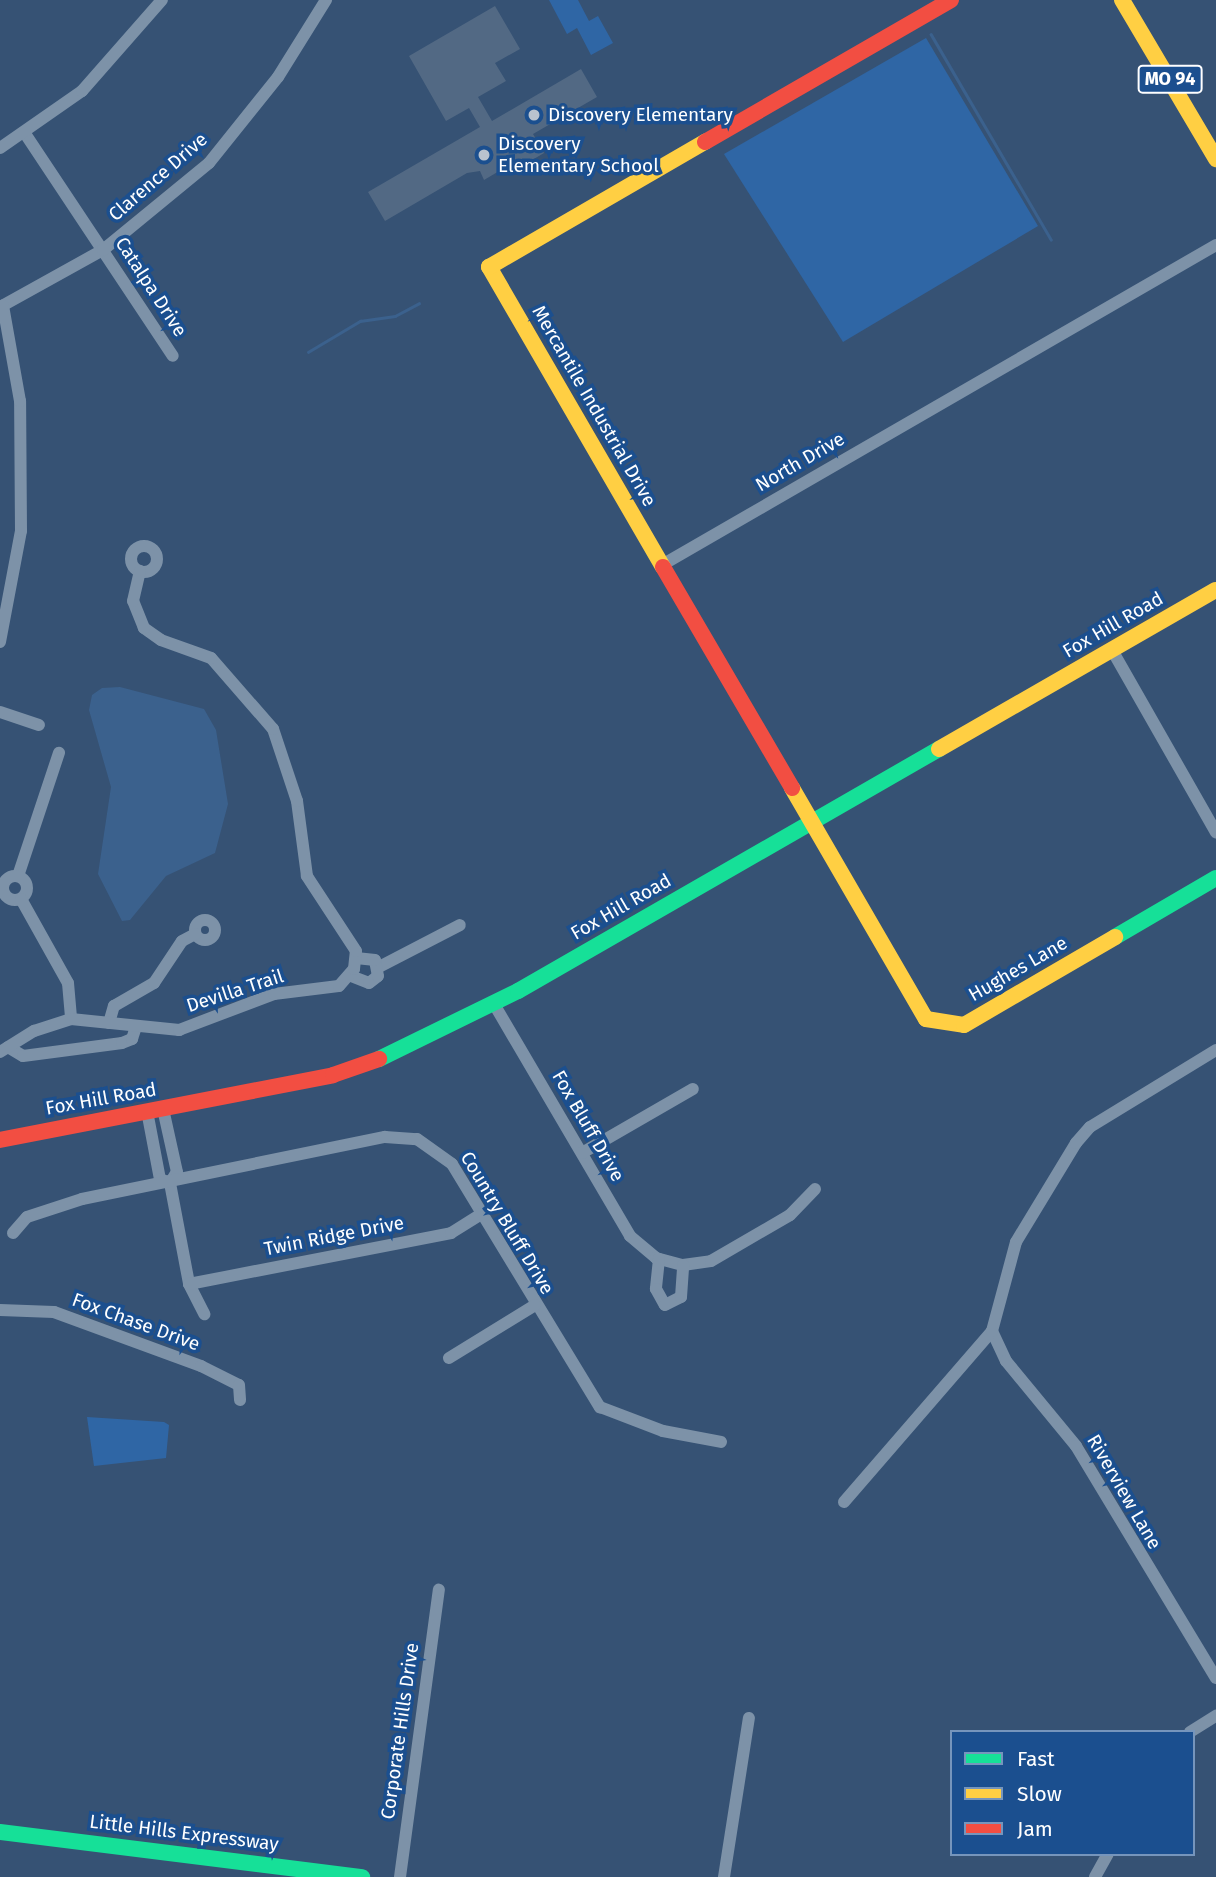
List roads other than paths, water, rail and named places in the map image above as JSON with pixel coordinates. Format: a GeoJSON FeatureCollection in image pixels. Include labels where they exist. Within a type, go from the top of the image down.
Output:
{"type":"FeatureCollection","features":[{"type":"Feature","properties":{"kind":"street"},"geometry":{"type":"LineString","coordinates":[[0,148],[26,135],[82,91],[162,0]]}},
{"type":"Feature","properties":{"kind":"street","name":"Clarence Drive"},"geometry":{"type":"LineString","coordinates":[[1,306],[103,250],[209,163],[278,77],[326,0]]}},
{"type":"Feature","properties":{"kind":"street","name":"Mercantile Industrial Drive"},"geometry":{"type":"LineString","coordinates":[[662,565],[489,267],[951,0]]}},
{"type":"Feature","properties":{"kind":"street","name":"MO 94"},"geometry":{"type":"LineString","coordinates":[[1122,0],[1216,159]]}},
{"type":"Feature","properties":{"kind":"street","name":"Catalpa Drive"},"geometry":{"type":"LineString","coordinates":[[26,135],[173,356]]}},
{"type":"Feature","properties":{"kind":"street","name":"North Drive"},"geometry":{"type":"LineString","coordinates":[[662,565],[1216,245]]}},
{"type":"Feature","properties":{"kind":"street"},"geometry":{"type":"LineString","coordinates":[[0,642],[21,531],[20,401],[1,306]]}},
{"type":"Feature","properties":{"kind":"street"},"geometry":{"type":"LineString","coordinates":[[662,565],[812,823]]}},
{"type":"Feature","properties":{"kind":"street"},"geometry":{"type":"LineString","coordinates":[[140,571],[133,601],[144,628],[161,640],[211,658],[273,729],[297,801],[307,876],[356,958],[352,976]]}},
{"type":"Feature","properties":{"kind":"street","name":"Fox Hill Road"},"geometry":{"type":"LineString","coordinates":[[0,1140],[333,1075],[397,1053],[494,1004],[1216,590]]}},
{"type":"Feature","properties":{"kind":"street"},"geometry":{"type":"LineString","coordinates":[[1112,650],[1216,832]]}},
{"type":"Feature","properties":{"kind":"street"},"geometry":{"type":"LineString","coordinates":[[0,712],[39,725]]}},
{"type":"Feature","properties":{"kind":"street"},"geometry":{"type":"LineString","coordinates":[[18,876],[59,753]]}},
{"type":"Feature","properties":{"kind":"street","name":"Hughes Lane"},"geometry":{"type":"LineString","coordinates":[[812,823],[926,1019],[943,1026],[964,1025],[1215,879]]}},
{"type":"Feature","properties":{"kind":"street"},"geometry":{"type":"LineString","coordinates":[[18,876],[27,889],[21,899]]}},
{"type":"Feature","properties":{"kind":"street"},"geometry":{"type":"LineString","coordinates":[[18,876],[7,879],[3,890],[9,899],[21,899]]}},
{"type":"Feature","properties":{"kind":"street"},"geometry":{"type":"LineString","coordinates":[[21,899],[68,983],[71,1019]]}},
{"type":"Feature","properties":{"kind":"street"},"geometry":{"type":"LineString","coordinates":[[356,958],[374,960],[379,967],[460,925]]}},
{"type":"Feature","properties":{"kind":"street"},"geometry":{"type":"LineString","coordinates":[[109,1023],[114,1006],[154,983],[183,941],[195,934]]}},
{"type":"Feature","properties":{"kind":"street","name":"Devilla Trail"},"geometry":{"type":"LineString","coordinates":[[4,1049],[71,1019],[179,1030],[274,994],[340,986],[352,976],[369,984],[379,967]]}},
{"type":"Feature","properties":{"kind":"street","name":"Fox Bluff Drive"},"geometry":{"type":"LineString","coordinates":[[494,1004],[630,1236],[659,1259],[683,1265],[711,1261],[790,1215],[815,1189]]}},
{"type":"Feature","properties":{"kind":"street","name":"Devilla Trail"},"geometry":{"type":"LineString","coordinates":[[4,1049],[23,1056],[122,1043],[132,1039],[136,1027]]}},
{"type":"Feature","properties":{"kind":"street"},"geometry":{"type":"LineString","coordinates":[[844,1502],[992,1331],[1016,1242],[1076,1143],[1090,1127],[1216,1050]]}},
{"type":"Feature","properties":{"kind":"street"},"geometry":{"type":"LineString","coordinates":[[582,1153],[693,1089]]}},
{"type":"Feature","properties":{"kind":"street"},"geometry":{"type":"LineString","coordinates":[[155,1110],[160,1179],[170,1183]]}},
{"type":"Feature","properties":{"kind":"street"},"geometry":{"type":"LineString","coordinates":[[155,1110],[177,1172],[170,1183],[189,1284],[204,1314]]}},
{"type":"Feature","properties":{"kind":"street","name":"Country Bluff Drive"},"geometry":{"type":"LineString","coordinates":[[13,1233],[27,1217],[52,1206],[400,1136],[438,1149],[482,1214],[600,1408],[663,1431],[721,1442]]}},
{"type":"Feature","properties":{"kind":"street","name":"Twin Ridge Drive"},"geometry":{"type":"LineString","coordinates":[[189,1284],[450,1233],[482,1214]]}},
{"type":"Feature","properties":{"kind":"street"},"geometry":{"type":"LineString","coordinates":[[659,1259],[656,1289],[665,1305],[681,1297],[683,1265]]}},
{"type":"Feature","properties":{"kind":"street"},"geometry":{"type":"LineString","coordinates":[[449,1358],[535,1305]]}},
{"type":"Feature","properties":{"kind":"street","name":"Fox Chase Drive"},"geometry":{"type":"LineString","coordinates":[[0,1310],[54,1312],[201,1366],[239,1385],[240,1400]]}},
{"type":"Feature","properties":{"kind":"street","name":"Riverview Lane"},"geometry":{"type":"LineString","coordinates":[[992,1331],[1006,1361],[1076,1446],[1216,1678]]}},
{"type":"Feature","properties":{"kind":"street","name":"Corporate Hills Drive"},"geometry":{"type":"LineString","coordinates":[[400,1877],[439,1590]]}},
{"type":"Feature","properties":{"kind":"street"},"geometry":{"type":"LineString","coordinates":[[1192,1730],[1216,1716]]}},
{"type":"Feature","properties":{"kind":"street"},"geometry":{"type":"LineString","coordinates":[[724,1877],[749,1718]]}},
{"type":"Feature","properties":{"kind":"street","name":"Little Hills Expressway"},"geometry":{"type":"LineString","coordinates":[[0,1832],[362,1877]]}},
{"type":"Feature","properties":{"kind":"street"},"geometry":{"type":"LineString","coordinates":[[1095,1877],[1107,1856]]}},
{"type":"Feature","properties":{"kind":"waterway"},"geometry":{"type":"LineString","coordinates":[[931,34],[1051,239]]}},
{"type":"Feature","properties":{"kind":"waterway"},"geometry":{"type":"LineString","coordinates":[[308,352],[360,321],[395,316],[419,303]]}},
{"type":"Feature","properties":{"kind":"place","name":"Discovery Elementary"},"geometry":{"type":"Point","coordinates":[534,115]}},
{"type":"Feature","properties":{"kind":"place","name":"Discovery Elementary School"},"geometry":{"type":"Point","coordinates":[484,155]}}]}
